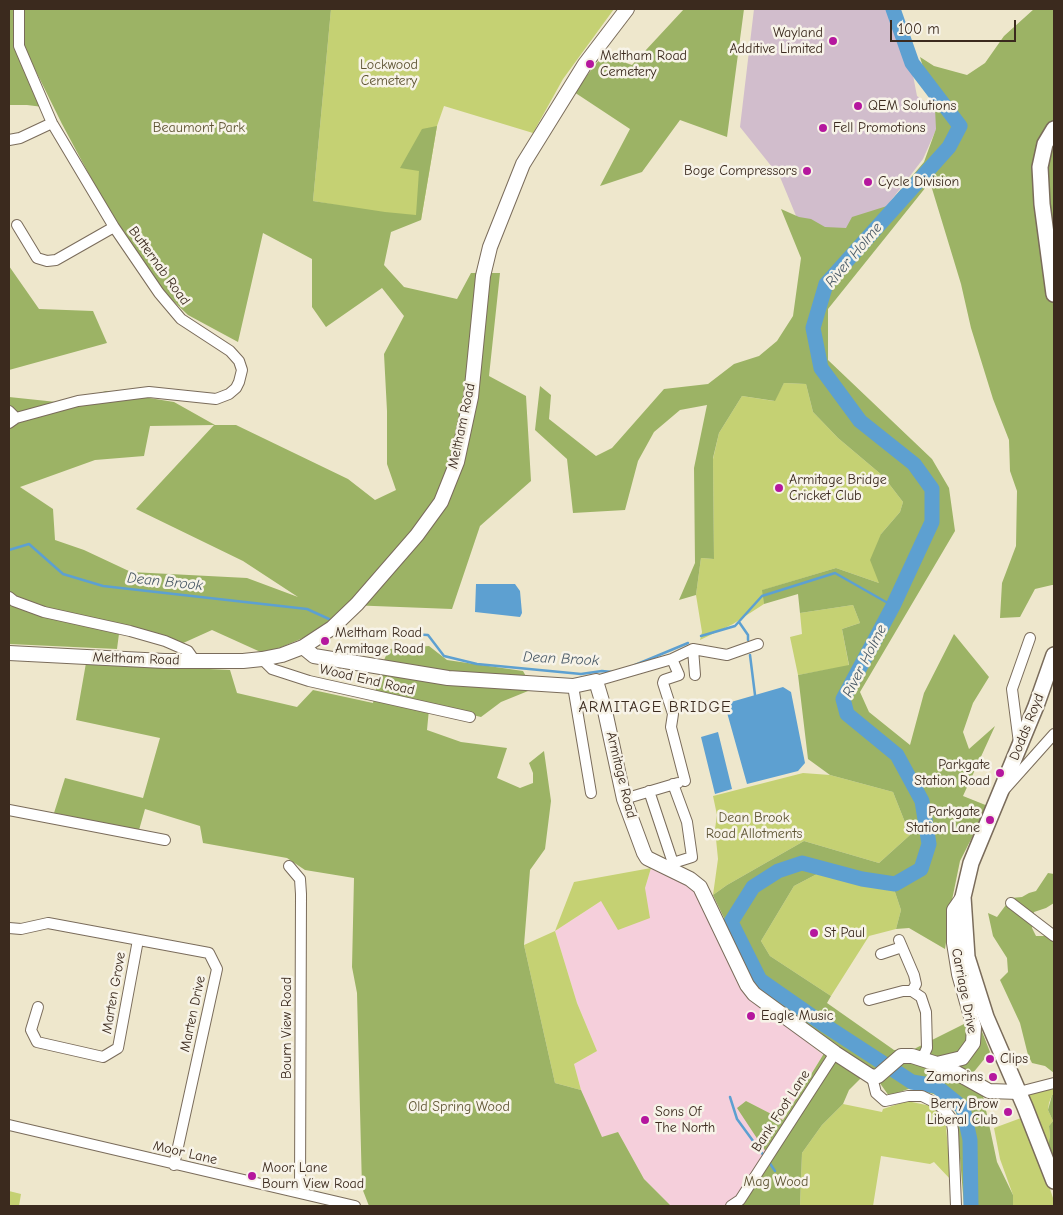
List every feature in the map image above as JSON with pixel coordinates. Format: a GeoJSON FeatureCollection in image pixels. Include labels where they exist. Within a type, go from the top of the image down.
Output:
{"type":"FeatureCollection","features":[{"type":"Feature","properties":{"kind":"main road","name":"Meltham Road"},"geometry":{"type":"LineString","coordinates":[[9,653],[195,661],[243,661],[282,655],[303,647],[332,628],[357,604],[417,535],[441,502],[457,462],[471,397],[483,276],[490,247],[522,164],[585,64],[627,9]]}},
{"type":"Feature","properties":{"kind":"main road"},"geometry":{"type":"LineString","coordinates":[[1054,129],[1045,144],[1040,166],[1042,204],[1054,294]]}},
{"type":"Feature","properties":{"kind":"main road"},"geometry":{"type":"LineString","coordinates":[[303,647],[314,656],[448,678],[573,686],[596,681]]}},
{"type":"Feature","properties":{"kind":"main road","name":"Dodds Royd"},"geometry":{"type":"LineString","coordinates":[[1054,655],[971,863],[963,897],[967,957],[986,1017],[1019,1092],[1054,1182]]}},
{"type":"Feature","properties":{"kind":"main road","name":"Armitage Road"},"geometry":{"type":"LineString","coordinates":[[596,681],[606,711],[624,799],[647,858],[671,866],[700,887],[747,985],[754,994],[836,1053],[877,1075]]}},
{"type":"Feature","properties":{"kind":"main road","name":"Carriage Drive"},"geometry":{"type":"LineString","coordinates":[[937,1064],[962,1058],[973,1043],[974,1027],[959,974],[954,943],[954,910],[963,897]]}},
{"type":"Feature","properties":{"kind":"main road"},"geometry":{"type":"LineString","coordinates":[[877,1075],[896,1060],[906,1055],[937,1064],[955,1072],[990,1095],[1019,1092]]}},
{"type":"Feature","properties":{"kind":"street","name":"Butternab Road"},"geometry":{"type":"LineString","coordinates":[[11,417],[78,401],[149,392],[216,399],[229,394],[236,388],[242,370],[236,356],[181,319],[159,293],[114,227],[52,123],[19,46],[19,9]]}},
{"type":"Feature","properties":{"kind":"street"},"geometry":{"type":"LineString","coordinates":[[9,140],[20,138],[52,123]]}},
{"type":"Feature","properties":{"kind":"street"},"geometry":{"type":"LineString","coordinates":[[17,225],[37,258],[47,261],[56,260],[114,227]]}},
{"type":"Feature","properties":{"kind":"street"},"geometry":{"type":"LineString","coordinates":[[9,597],[14,601],[44,612],[130,631],[165,641],[188,651],[195,661]]}},
{"type":"Feature","properties":{"kind":"street"},"geometry":{"type":"LineString","coordinates":[[1019,746],[1012,689],[1030,638]]}},
{"type":"Feature","properties":{"kind":"street"},"geometry":{"type":"LineString","coordinates":[[596,681],[672,659],[693,649],[727,655],[758,644]]}},
{"type":"Feature","properties":{"kind":"street"},"geometry":{"type":"LineString","coordinates":[[693,649],[695,675]]}},
{"type":"Feature","properties":{"kind":"street","name":"Wood End Road"},"geometry":{"type":"LineString","coordinates":[[262,658],[272,669],[310,681],[470,717]]}},
{"type":"Feature","properties":{"kind":"street"},"geometry":{"type":"LineString","coordinates":[[624,799],[688,780],[671,727],[673,714],[663,682],[679,675],[672,659]]}},
{"type":"Feature","properties":{"kind":"street"},"geometry":{"type":"LineString","coordinates":[[573,686],[591,793]]}},
{"type":"Feature","properties":{"kind":"street"},"geometry":{"type":"LineString","coordinates":[[997,799],[1054,734]]}},
{"type":"Feature","properties":{"kind":"street"},"geometry":{"type":"LineString","coordinates":[[649,791],[671,866],[692,857],[687,822],[673,784]]}},
{"type":"Feature","properties":{"kind":"street"},"geometry":{"type":"LineString","coordinates":[[9,810],[165,840]]}},
{"type":"Feature","properties":{"kind":"street","name":"Bourn View Road"},"geometry":{"type":"LineString","coordinates":[[289,866],[300,879],[301,894],[300,1193]]}},
{"type":"Feature","properties":{"kind":"street"},"geometry":{"type":"LineString","coordinates":[[1011,903],[1054,936]]}},
{"type":"Feature","properties":{"kind":"street","name":"Marten Drive"},"geometry":{"type":"LineString","coordinates":[[9,928],[21,929],[48,923],[209,953],[217,969],[174,1165]]}},
{"type":"Feature","properties":{"kind":"street","name":"Marten Grove"},"geometry":{"type":"LineString","coordinates":[[38,1007],[31,1030],[37,1042],[103,1057],[118,1048],[138,940]]}},
{"type":"Feature","properties":{"kind":"street"},"geometry":{"type":"LineString","coordinates":[[881,954],[901,943],[914,975],[916,984],[912,991]]}},
{"type":"Feature","properties":{"kind":"street"},"geometry":{"type":"LineString","coordinates":[[869,1000],[903,991],[912,991],[920,997],[926,1012],[927,1048],[922,1059]]}},
{"type":"Feature","properties":{"kind":"street","name":"Bank Foot Lane"},"geometry":{"type":"LineString","coordinates":[[731,1206],[740,1200],[836,1053]]}},
{"type":"Feature","properties":{"kind":"street"},"geometry":{"type":"LineString","coordinates":[[877,1075],[876,1093],[885,1101],[908,1096],[922,1096],[945,1110],[951,1118],[956,1206]]}},
{"type":"Feature","properties":{"kind":"street"},"geometry":{"type":"LineString","coordinates":[[1019,1092],[1054,1083]]}},
{"type":"Feature","properties":{"kind":"street","name":"Moor Lane"},"geometry":{"type":"LineString","coordinates":[[9,1125],[356,1206]]}},
{"type":"Feature","properties":{"kind":"shaded area"},"geometry":{"type":"Polygon","coordinates":[[[754,9],[890,9],[911,65],[917,96],[943,114],[923,159],[886,207],[813,257],[780,177],[740,127],[754,9]]]}},
{"type":"Feature","properties":{"kind":"shaded area"},"geometry":{"type":"Polygon","coordinates":[[[651,868],[694,889],[752,998],[823,1055],[782,1120],[746,1101],[766,1152],[735,1201],[723,1206],[671,1206],[644,1179],[618,1132],[602,1138],[581,1090],[574,1064],[597,1051],[577,1003],[555,931],[601,901],[645,888],[651,868]]]}},
{"type":"Feature","properties":{"kind":"green space"},"geometry":{"type":"Polygon","coordinates":[[[9,9],[15,9],[13,34],[24,66],[43,107],[9,105],[9,9]]]}},
{"type":"Feature","properties":{"kind":"green space","name":"Beaumont Park"},"geometry":{"type":"Polygon","coordinates":[[[22,9],[331,9],[313,201],[416,215],[419,171],[400,168],[422,129],[437,126],[421,220],[391,232],[384,265],[404,287],[457,299],[471,273],[500,273],[489,376],[526,396],[531,481],[480,526],[452,609],[348,605],[322,630],[265,654],[212,630],[181,644],[120,626],[117,649],[9,644],[9,397],[66,403],[106,391],[174,402],[215,425],[236,425],[348,479],[375,500],[396,490],[387,464],[384,354],[404,316],[382,288],[326,327],[312,307],[312,259],[263,233],[238,342],[188,315],[166,294],[113,219],[62,124],[21,41],[22,9]],[[214,425],[150,426],[144,456],[95,460],[20,487],[53,509],[55,540],[84,550],[131,572],[247,578],[298,597],[243,561],[136,509],[214,425]]]}},
{"type":"Feature","properties":{"kind":"green space","name":"Lockwood Cemetery"},"geometry":{"type":"Polygon","coordinates":[[[331,9],[614,9],[563,79],[533,133],[444,106],[437,126],[421,220],[313,201],[331,9]]]}},
{"type":"Feature","properties":{"kind":"green space"},"geometry":{"type":"Polygon","coordinates":[[[684,9],[744,9],[727,137],[680,120],[642,172],[600,186],[630,129],[574,92],[603,55],[632,65],[684,9]]]}},
{"type":"Feature","properties":{"kind":"green space","name":"Mag Wood"},"geometry":{"type":"Polygon","coordinates":[[[1034,9],[1054,9],[1054,585],[1035,589],[1020,617],[1000,618],[1002,583],[1016,546],[1017,491],[1010,471],[1009,440],[993,399],[971,328],[961,284],[930,182],[828,309],[828,360],[932,459],[949,488],[955,531],[860,692],[869,712],[910,745],[924,693],[954,634],[989,677],[973,703],[963,732],[969,749],[995,726],[963,796],[988,806],[960,861],[945,949],[909,928],[896,929],[901,910],[894,889],[817,874],[794,886],[761,941],[770,956],[831,996],[827,1003],[894,1050],[914,1049],[966,1023],[981,1029],[990,1052],[964,1084],[983,1096],[997,1162],[1013,1195],[1013,1206],[964,1206],[956,1111],[937,1095],[911,1088],[889,1096],[870,1069],[849,1090],[843,1104],[822,1125],[802,1153],[800,1206],[740,1206],[735,1201],[766,1152],[737,1108],[746,1101],[783,1120],[823,1055],[827,1038],[758,989],[713,895],[804,841],[879,863],[910,835],[893,792],[830,775],[808,759],[798,675],[849,665],[842,629],[860,623],[853,605],[800,613],[798,594],[764,604],[762,590],[836,568],[879,583],[870,560],[881,534],[900,512],[903,502],[883,476],[838,438],[813,412],[806,384],[784,383],[775,401],[742,396],[719,433],[713,458],[714,559],[701,558],[696,595],[679,600],[695,563],[694,468],[707,405],[680,410],[654,432],[638,461],[625,510],[573,513],[567,459],[535,430],[540,386],[551,395],[549,419],[596,456],[612,448],[664,389],[708,384],[734,364],[759,356],[777,341],[793,316],[801,258],[781,209],[799,217],[811,219],[825,227],[846,228],[852,217],[887,206],[924,162],[936,129],[935,108],[920,57],[934,66],[967,75],[985,63],[1004,36],[1034,9]]]}},
{"type":"Feature","properties":{"kind":"green space"},"geometry":{"type":"Polygon","coordinates":[[[9,266],[39,309],[93,311],[107,343],[9,370],[9,266]]]}},
{"type":"Feature","properties":{"kind":"green space","name":"Armitage Bridge Cricket Club"},"geometry":{"type":"Polygon","coordinates":[[[784,383],[806,384],[813,412],[838,438],[883,476],[903,502],[900,512],[881,534],[879,583],[836,568],[763,590],[764,604],[733,624],[700,640],[702,632],[696,595],[701,558],[714,559],[713,459],[719,433],[742,396],[774,401],[784,383]]]}},
{"type":"Feature","properties":{"kind":"green space"},"geometry":{"type":"Polygon","coordinates":[[[853,605],[860,623],[842,629],[849,666],[798,675],[790,637],[802,634],[800,613],[853,605]]]}},
{"type":"Feature","properties":{"kind":"green space","name":"Old Spring Wood"},"geometry":{"type":"Polygon","coordinates":[[[429,646],[447,660],[523,671],[533,689],[501,702],[481,717],[439,707],[429,709],[427,730],[461,742],[507,748],[497,778],[520,788],[533,783],[533,773],[529,763],[544,751],[551,801],[545,849],[530,870],[524,945],[555,1083],[581,1090],[602,1137],[618,1132],[644,1179],[671,1206],[369,1206],[362,1188],[357,993],[352,967],[354,878],[305,870],[287,858],[203,843],[200,826],[145,809],[139,830],[54,813],[65,778],[143,798],[160,738],[76,720],[86,663],[230,670],[237,693],[297,707],[313,690],[373,703],[380,669],[389,649],[429,646]]]}},
{"type":"Feature","properties":{"kind":"green space","name":"Dean Brook Road Allotments"},"geometry":{"type":"Polygon","coordinates":[[[803,773],[830,775],[893,792],[910,835],[879,863],[804,841],[713,895],[718,859],[715,829],[717,815],[713,796],[803,773]]]}},
{"type":"Feature","properties":{"kind":"green space"},"geometry":{"type":"Polygon","coordinates":[[[651,868],[645,888],[650,918],[618,930],[601,901],[555,931],[574,882],[651,868]]]}},
{"type":"Feature","properties":{"kind":"green space"},"geometry":{"type":"Polygon","coordinates":[[[1048,873],[1054,874],[1054,903],[1034,912],[1032,928],[1036,936],[1054,939],[1054,1073],[1045,1066],[1032,1063],[1028,1055],[1020,1023],[1000,980],[1008,972],[1007,958],[993,936],[988,913],[997,917],[1011,898],[1022,897],[1036,891],[1048,873]]]}},
{"type":"Feature","properties":{"kind":"green space"},"geometry":{"type":"Polygon","coordinates":[[[817,874],[894,889],[901,910],[896,929],[869,936],[831,996],[770,956],[761,941],[794,886],[817,874]]]}},
{"type":"Feature","properties":{"kind":"green space"},"geometry":{"type":"Polygon","coordinates":[[[555,931],[577,1003],[597,1051],[574,1064],[581,1090],[555,1083],[524,945],[555,931]]]}},
{"type":"Feature","properties":{"kind":"green space"},"geometry":{"type":"Polygon","coordinates":[[[1054,1087],[1054,1095],[1052,1095],[1048,1110],[1053,1121],[1049,1126],[1048,1146],[1026,1095],[1054,1087]]]}},
{"type":"Feature","properties":{"kind":"green space"},"geometry":{"type":"Polygon","coordinates":[[[1052,1095],[1054,1095],[1054,1162],[1048,1146],[1049,1126],[1053,1121],[1048,1110],[1052,1095]]]}},
{"type":"Feature","properties":{"kind":"green space"},"geometry":{"type":"Polygon","coordinates":[[[907,1101],[931,1106],[945,1116],[951,1180],[934,1162],[930,1164],[881,1156],[873,1206],[800,1206],[802,1153],[822,1125],[843,1104],[882,1112],[883,1109],[907,1101]]]}},
{"type":"Feature","properties":{"kind":"green space"},"geometry":{"type":"Polygon","coordinates":[[[1021,1118],[1050,1189],[1054,1206],[1013,1206],[1013,1195],[1000,1159],[994,1128],[1021,1118]]]}},
{"type":"Feature","properties":{"kind":"green space"},"geometry":{"type":"Polygon","coordinates":[[[9,1191],[21,1194],[19,1206],[9,1206],[9,1191]]]}},
{"type":"Feature","properties":{"kind":"water"},"geometry":{"type":"Polygon","coordinates":[[[476,584],[515,584],[520,591],[522,613],[520,617],[475,612],[476,584]]]}},
{"type":"Feature","properties":{"kind":"water"},"geometry":{"type":"Polygon","coordinates":[[[783,687],[791,692],[805,763],[798,771],[747,784],[726,709],[731,702],[783,687]]]}},
{"type":"Feature","properties":{"kind":"water"},"geometry":{"type":"Polygon","coordinates":[[[718,732],[732,789],[715,794],[701,737],[718,732]]]}},
{"type":"Feature","properties":{"kind":"waterway","name":"River Holme"},"geometry":{"type":"LineString","coordinates":[[893,9],[912,63],[960,126],[949,147],[826,284],[813,328],[821,368],[860,421],[914,464],[932,489],[932,522],[893,606],[843,699],[847,714],[897,755],[922,801],[929,844],[921,869],[895,884],[862,879],[802,863],[778,871],[753,887],[731,922],[760,980],[912,1082],[936,1086],[963,1108],[970,1140],[971,1206]]}},
{"type":"Feature","properties":{"kind":"waterway","name":"Dean Brook"},"geometry":{"type":"LineString","coordinates":[[9,550],[29,544],[63,574],[103,586],[307,609],[329,619]]}},
{"type":"Feature","properties":{"kind":"waterway","name":"Dean Brook"},"geometry":{"type":"LineString","coordinates":[[701,636],[735,626],[762,596],[835,573],[893,606]]}},
{"type":"Feature","properties":{"kind":"waterway"},"geometry":{"type":"LineString","coordinates":[[739,622],[748,635],[748,640]]}},
{"type":"Feature","properties":{"kind":"waterway","name":"Dean Brook"},"geometry":{"type":"LineString","coordinates":[[409,634],[428,635],[444,656],[477,664],[581,674],[602,671],[613,672]]}},
{"type":"Feature","properties":{"kind":"waterway","name":"Dean Brook"},"geometry":{"type":"LineString","coordinates":[[635,665],[688,643]]}},
{"type":"Feature","properties":{"kind":"waterway"},"geometry":{"type":"LineString","coordinates":[[750,655],[755,695]]}},
{"type":"Feature","properties":{"kind":"waterway"},"geometry":{"type":"LineString","coordinates":[[730,1097],[737,1119],[764,1156]]}},
{"type":"Feature","properties":{"kind":"waterway"},"geometry":{"type":"LineString","coordinates":[[769,1162],[775,1171]]}},
{"type":"Feature","properties":{"kind":"place","name":"Wayland Additive Limited"},"geometry":{"type":"Point","coordinates":[833,41]}},
{"type":"Feature","properties":{"kind":"place","name":"Meltham Road Cemetery"},"geometry":{"type":"Point","coordinates":[590,64]}},
{"type":"Feature","properties":{"kind":"place","name":"QEM Solutions"},"geometry":{"type":"Point","coordinates":[858,106]}},
{"type":"Feature","properties":{"kind":"place","name":"Fell Promotions"},"geometry":{"type":"Point","coordinates":[823,128]}},
{"type":"Feature","properties":{"kind":"place","name":"Boge Compressors"},"geometry":{"type":"Point","coordinates":[807,171]}},
{"type":"Feature","properties":{"kind":"place","name":"Cycle Division"},"geometry":{"type":"Point","coordinates":[868,182]}},
{"type":"Feature","properties":{"kind":"place","name":"Armitage Bridge Cricket Club"},"geometry":{"type":"Point","coordinates":[779,488]}},
{"type":"Feature","properties":{"kind":"place","name":"Meltham Road Armitage Road"},"geometry":{"type":"Point","coordinates":[325,641]}},
{"type":"Feature","properties":{"kind":"place","name":"Parkgate Station Road"},"geometry":{"type":"Point","coordinates":[1000,773]}},
{"type":"Feature","properties":{"kind":"place","name":"Parkgate Station Lane"},"geometry":{"type":"Point","coordinates":[990,820]}},
{"type":"Feature","properties":{"kind":"place","name":"St Paul"},"geometry":{"type":"Point","coordinates":[814,933]}},
{"type":"Feature","properties":{"kind":"place","name":"Eagle Music"},"geometry":{"type":"Point","coordinates":[751,1016]}},
{"type":"Feature","properties":{"kind":"place","name":"Clips"},"geometry":{"type":"Point","coordinates":[990,1059]}},
{"type":"Feature","properties":{"kind":"place","name":"Zamorins"},"geometry":{"type":"Point","coordinates":[993,1077]}},
{"type":"Feature","properties":{"kind":"place","name":"Berry Brow Liberal Club"},"geometry":{"type":"Point","coordinates":[1008,1112]}},
{"type":"Feature","properties":{"kind":"place","name":"Sons Of The North"},"geometry":{"type":"Point","coordinates":[645,1120]}},
{"type":"Feature","properties":{"kind":"place","name":"Moor Lane Bourn View Road"},"geometry":{"type":"Point","coordinates":[252,1176]}},
{"type":"Feature","properties":{"kind":"district","name":"ARMITAGE BRIDGE"},"geometry":{"type":"Point","coordinates":[655,707]}}]}
